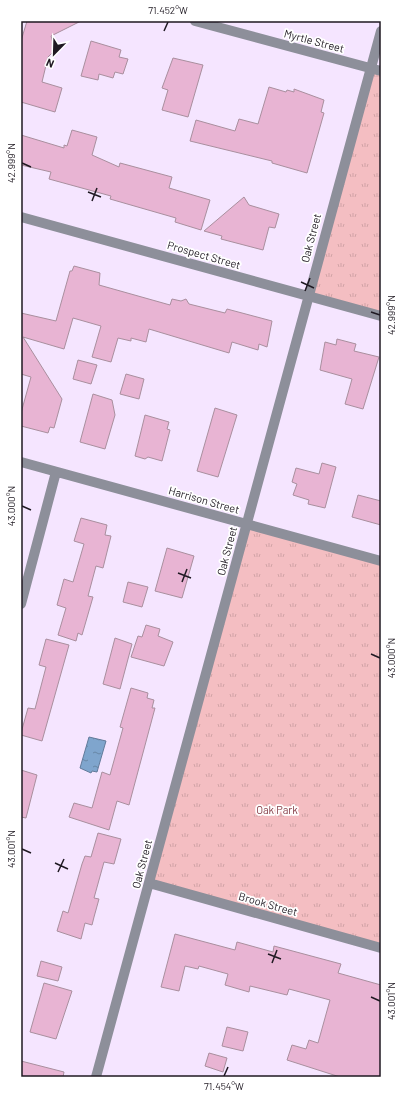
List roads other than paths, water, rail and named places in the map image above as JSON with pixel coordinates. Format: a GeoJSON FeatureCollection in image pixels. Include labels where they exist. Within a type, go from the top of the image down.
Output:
{"type":"FeatureCollection","features":[{"type":"Feature","properties":{"kind":"street","name":"Myrtle Street"},"geometry":{"type":"LineString","coordinates":[[195,21],[381,71]]}},
{"type":"Feature","properties":{"kind":"street","name":"Oak Street"},"geometry":{"type":"LineString","coordinates":[[96,1077],[381,31]]}},
{"type":"Feature","properties":{"kind":"street","name":"Prospect Street"},"geometry":{"type":"LineString","coordinates":[[21,217],[381,316]]}},
{"type":"Feature","properties":{"kind":"street","name":"Harrison Street"},"geometry":{"type":"LineString","coordinates":[[21,462],[381,561]]}},
{"type":"Feature","properties":{"kind":"street"},"geometry":{"type":"LineString","coordinates":[[21,604],[56,472]]}},
{"type":"Feature","properties":{"kind":"street","name":"Brook Street"},"geometry":{"type":"LineString","coordinates":[[149,883],[381,948]]}},
{"type":"Feature","properties":{"kind":"water"},"geometry":{"type":"Polygon","coordinates":[[[89,737],[106,741],[97,772],[92,771],[91,773],[80,768],[89,737]]]}},
{"type":"Feature","properties":{"kind":"park label","name":"Oak Park"},"geometry":{"type":"Point","coordinates":[277,810]}}]}
